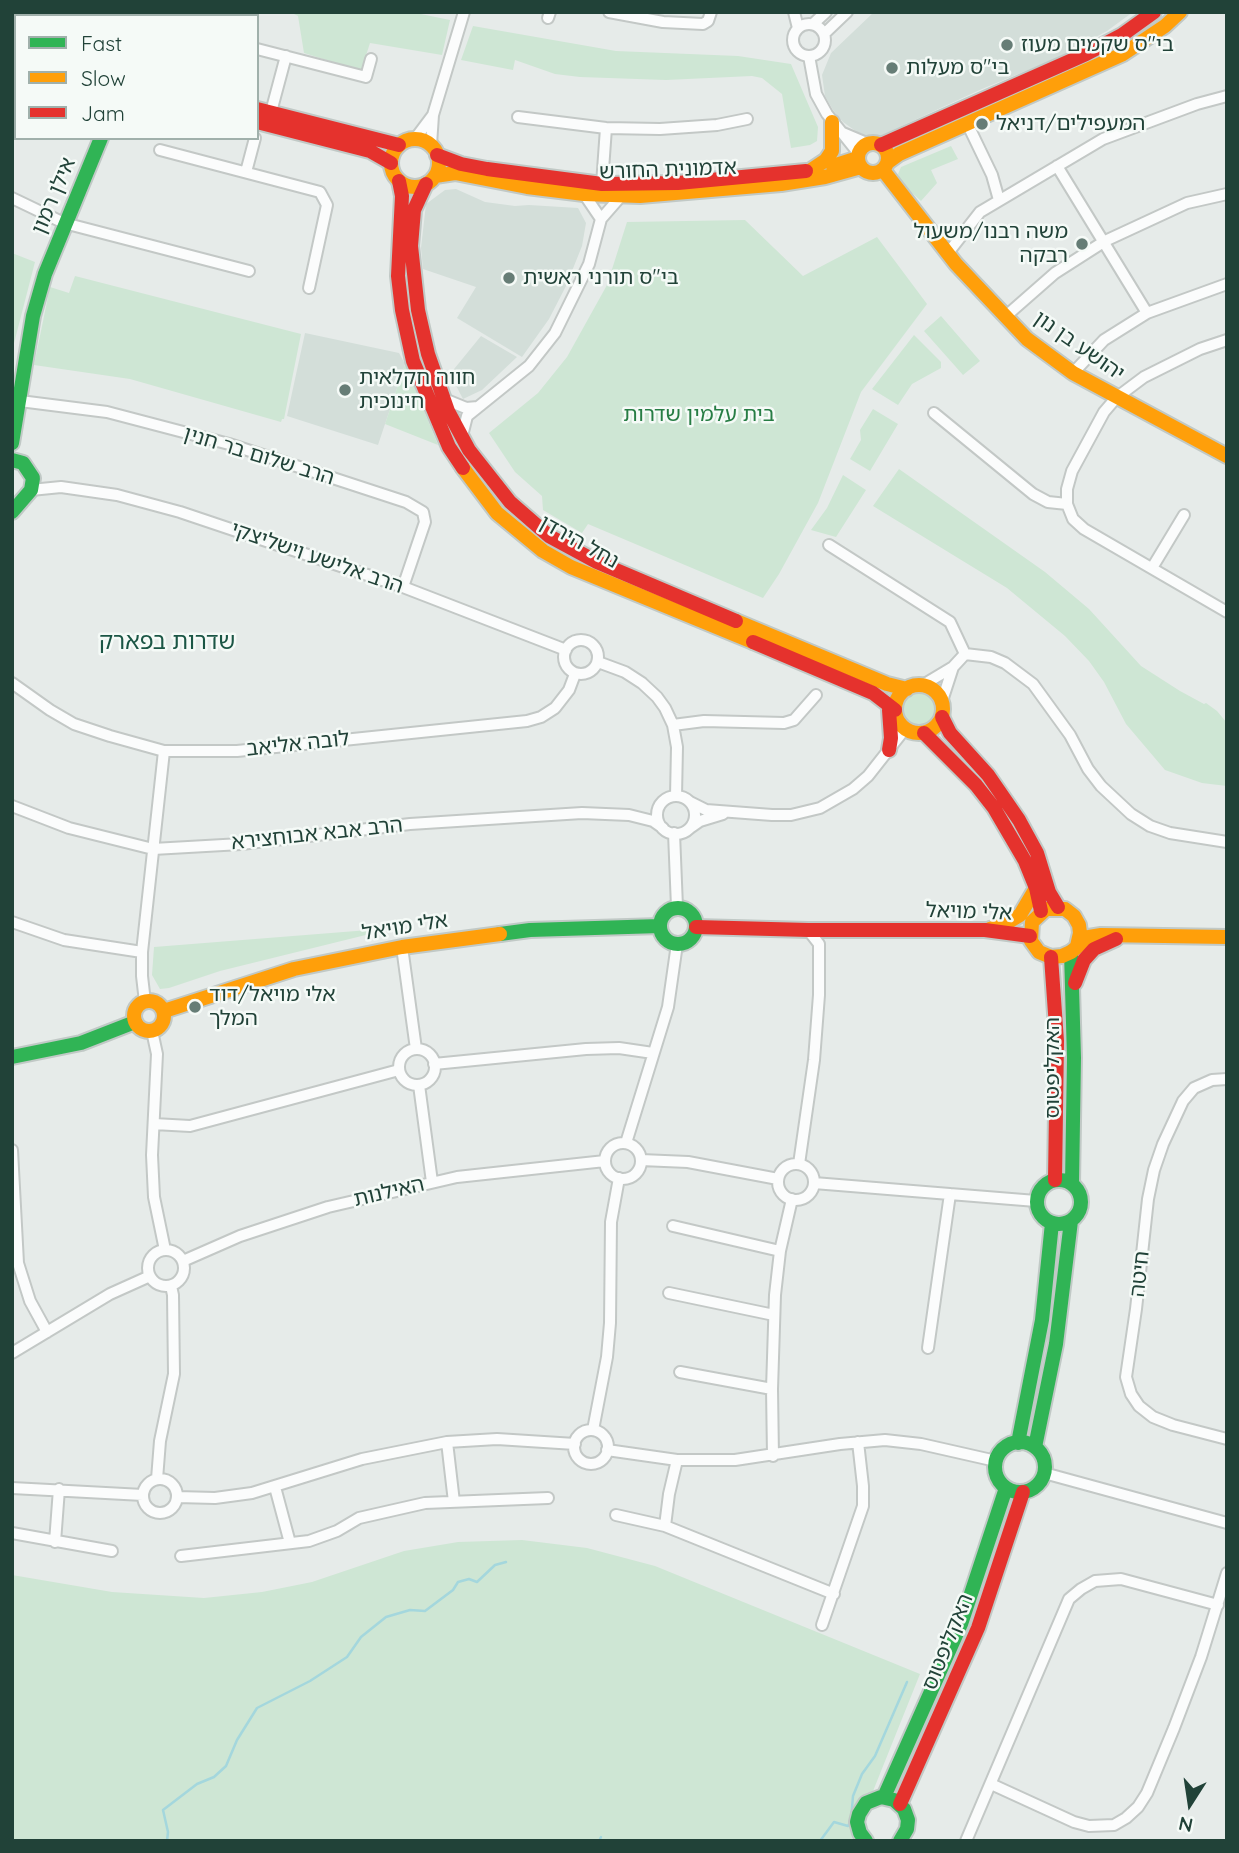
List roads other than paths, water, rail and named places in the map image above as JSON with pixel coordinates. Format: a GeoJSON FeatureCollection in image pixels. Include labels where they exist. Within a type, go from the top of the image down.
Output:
{"type":"FeatureCollection","features":[{"type":"Feature","properties":{"kind":"main road"},"geometry":{"type":"LineString","coordinates":[[1154,12],[1086,54],[866,154],[871,173],[886,166],[899,154],[1123,54],[1165,26],[1180,12]]}},
{"type":"Feature","properties":{"kind":"main road"},"geometry":{"type":"LineString","coordinates":[[260,119],[399,145]]}},
{"type":"Feature","properties":{"kind":"main road"},"geometry":{"type":"LineString","coordinates":[[260,119],[370,151],[391,163]]}},
{"type":"Feature","properties":{"kind":"main road"},"geometry":{"type":"LineString","coordinates":[[810,170],[826,160],[832,151],[836,127]]}},
{"type":"Feature","properties":{"kind":"main road"},"geometry":{"type":"LineString","coordinates":[[415,139],[434,150],[439,163],[430,180],[412,187],[399,181],[393,174],[391,163],[393,151],[399,145],[415,139]]}},
{"type":"Feature","properties":{"kind":"main road","name":"אילן רמון"},"geometry":{"type":"LineString","coordinates":[[22,496],[33,478],[21,463],[14,438],[15,400],[33,316],[64,223],[100,140]]}},
{"type":"Feature","properties":{"kind":"main road","name":"אדמונית החורש"},"geometry":{"type":"LineString","coordinates":[[434,150],[461,164],[602,184],[678,183],[810,170],[866,154]]}},
{"type":"Feature","properties":{"kind":"main road","name":"יהושע בן נון"},"geometry":{"type":"LineString","coordinates":[[866,154],[887,153],[886,166],[948,253],[1027,340],[1073,373],[1116,398],[1227,456]]}},
{"type":"Feature","properties":{"kind":"main road","name":"אדמונית החורש"},"geometry":{"type":"LineString","coordinates":[[430,180],[455,173],[527,187],[584,194],[692,193],[781,184],[847,172],[866,154]]}},
{"type":"Feature","properties":{"kind":"main road","name":"נחל הירדן"},"geometry":{"type":"LineString","coordinates":[[430,180],[414,210],[411,246],[422,330],[443,399],[482,469],[510,502],[549,536],[569,549],[887,684],[906,689]]}},
{"type":"Feature","properties":{"kind":"main road","name":"נחל הירדן"},"geometry":{"type":"LineString","coordinates":[[399,181],[402,196],[398,276],[402,310],[414,361],[449,447],[473,484],[497,513],[533,543],[571,567],[821,670],[873,693],[891,706]]}},
{"type":"Feature","properties":{"kind":"main road"},"geometry":{"type":"LineString","coordinates":[[12,512],[22,496]]}},
{"type":"Feature","properties":{"kind":"main road"},"geometry":{"type":"LineString","coordinates":[[889,750],[891,706],[906,689],[923,685],[931,688],[942,701],[942,717],[950,733],[988,775],[1019,820],[1037,853],[1049,892],[1058,907]]}},
{"type":"Feature","properties":{"kind":"main road"},"geometry":{"type":"LineString","coordinates":[[891,706],[905,729],[926,735],[976,785],[994,808],[1025,862],[1036,888],[1041,911]]}},
{"type":"Feature","properties":{"kind":"main road"},"geometry":{"type":"LineString","coordinates":[[889,750],[904,739],[926,735],[942,717]]}},
{"type":"Feature","properties":{"kind":"main road"},"geometry":{"type":"LineString","coordinates":[[985,930],[1005,925],[1020,915],[1036,888]]}},
{"type":"Feature","properties":{"kind":"main road"},"geometry":{"type":"LineString","coordinates":[[677,907],[690,913],[696,927],[691,937],[677,944],[663,937],[660,926],[666,912],[677,907]]}},
{"type":"Feature","properties":{"kind":"main road"},"geometry":{"type":"LineString","coordinates":[[1130,935],[1109,931],[1076,918],[1058,907],[1041,911],[1032,922],[1030,936],[1035,947],[1051,957],[1062,957],[1089,937],[1227,937]]}},
{"type":"Feature","properties":{"kind":"main road"},"geometry":{"type":"LineString","coordinates":[[1074,949],[1080,933],[1076,918]]}},
{"type":"Feature","properties":{"kind":"main road","name":"אלי מויאל"},"geometry":{"type":"LineString","coordinates":[[164,1011],[294,969],[402,947],[530,930],[660,926]]}},
{"type":"Feature","properties":{"kind":"main road","name":"אלי מויאל"},"geometry":{"type":"LineString","coordinates":[[696,927],[985,930],[1030,936]]}},
{"type":"Feature","properties":{"kind":"main road"},"geometry":{"type":"LineString","coordinates":[[985,930],[1015,940],[1028,948],[1042,959],[1053,978]]}},
{"type":"Feature","properties":{"kind":"main road"},"geometry":{"type":"LineString","coordinates":[[1073,991],[1079,970],[1094,949],[1130,935]]}},
{"type":"Feature","properties":{"kind":"main road","name":"האקליפטוס"},"geometry":{"type":"LineString","coordinates":[[1072,1184],[1074,949]]}},
{"type":"Feature","properties":{"kind":"main road","name":"האקליפטוס"},"geometry":{"type":"LineString","coordinates":[[1051,957],[1057,1041],[1055,1180]]}},
{"type":"Feature","properties":{"kind":"main road"},"geometry":{"type":"LineString","coordinates":[[145,1002],[155,1003],[164,1011],[163,1022],[152,1031],[143,1030],[135,1022],[135,1011],[145,1002]]}},
{"type":"Feature","properties":{"kind":"main road"},"geometry":{"type":"LineString","coordinates":[[12,1057],[81,1043],[135,1022]]}},
{"type":"Feature","properties":{"kind":"main road"},"geometry":{"type":"LineString","coordinates":[[1055,1180],[1072,1184],[1081,1200],[1079,1213],[1071,1221],[1064,1224],[1052,1223],[1040,1215],[1036,1201],[1044,1185],[1055,1180]]}},
{"type":"Feature","properties":{"kind":"main road"},"geometry":{"type":"LineString","coordinates":[[1035,1447],[1056,1343],[1071,1221]]}},
{"type":"Feature","properties":{"kind":"main road"},"geometry":{"type":"LineString","coordinates":[[1018,1443],[1042,1320],[1052,1223]]}},
{"type":"Feature","properties":{"kind":"main road"},"geometry":{"type":"LineString","coordinates":[[1018,1443],[1035,1447],[1043,1456],[1045,1465],[1038,1485],[1023,1492],[1006,1488],[997,1476],[996,1461],[1004,1448],[1018,1443]]}},
{"type":"Feature","properties":{"kind":"main road","name":"האקליפטוס"},"geometry":{"type":"LineString","coordinates":[[884,1797],[961,1624],[1006,1488]]}},
{"type":"Feature","properties":{"kind":"main road","name":"האקליפטוס"},"geometry":{"type":"LineString","coordinates":[[900,1804],[978,1628],[1023,1492]]}},
{"type":"Feature","properties":{"kind":"main road"},"geometry":{"type":"LineString","coordinates":[[865,1841],[857,1822],[859,1814],[870,1800],[884,1797],[894,1800],[904,1809],[908,1820],[905,1834],[900,1841]]}},
{"type":"Feature","properties":{"kind":"street"},"geometry":{"type":"LineString","coordinates":[[434,150],[433,115],[464,12]]}},
{"type":"Feature","properties":{"kind":"street"},"geometry":{"type":"LineString","coordinates":[[609,12],[663,22],[703,24],[708,21],[711,12]]}},
{"type":"Feature","properties":{"kind":"street"},"geometry":{"type":"LineString","coordinates":[[794,12],[798,28]]}},
{"type":"Feature","properties":{"kind":"street"},"geometry":{"type":"LineString","coordinates":[[813,24],[826,12]]}},
{"type":"Feature","properties":{"kind":"street"},"geometry":{"type":"LineString","coordinates":[[809,55],[822,49],[824,34],[847,12]]}},
{"type":"Feature","properties":{"kind":"street"},"geometry":{"type":"LineString","coordinates":[[809,55],[796,48],[793,38],[798,28],[807,23],[813,24],[824,34]]}},
{"type":"Feature","properties":{"kind":"street"},"geometry":{"type":"LineString","coordinates":[[259,49],[366,77],[371,59]]}},
{"type":"Feature","properties":{"kind":"street"},"geometry":{"type":"LineString","coordinates":[[809,55],[816,94],[836,127],[866,154]]}},
{"type":"Feature","properties":{"kind":"street"},"geometry":{"type":"LineString","coordinates":[[260,119],[286,56]]}},
{"type":"Feature","properties":{"kind":"street"},"geometry":{"type":"LineString","coordinates":[[948,253],[981,212],[1103,139],[1197,104],[1227,96]]}},
{"type":"Feature","properties":{"kind":"street"},"geometry":{"type":"LineString","coordinates":[[415,139],[433,115]]}},
{"type":"Feature","properties":{"kind":"street"},"geometry":{"type":"LineString","coordinates":[[517,117],[606,128],[672,128],[747,119]]}},
{"type":"Feature","properties":{"kind":"street"},"geometry":{"type":"LineString","coordinates":[[967,123],[992,175],[999,200]]}},
{"type":"Feature","properties":{"kind":"street"},"geometry":{"type":"LineString","coordinates":[[602,184],[606,128]]}},
{"type":"Feature","properties":{"kind":"street"},"geometry":{"type":"LineString","coordinates":[[246,172],[254,140]]}},
{"type":"Feature","properties":{"kind":"street"},"geometry":{"type":"LineString","coordinates":[[160,150],[320,192],[326,198],[327,205],[309,288]]}},
{"type":"Feature","properties":{"kind":"street"},"geometry":{"type":"LineString","coordinates":[[1057,166],[1147,313]]}},
{"type":"Feature","properties":{"kind":"street"},"geometry":{"type":"LineString","coordinates":[[584,194],[601,219]]}},
{"type":"Feature","properties":{"kind":"street"},"geometry":{"type":"LineString","coordinates":[[1006,316],[1055,273],[1105,241],[1187,203],[1227,194]]}},
{"type":"Feature","properties":{"kind":"street"},"geometry":{"type":"LineString","coordinates":[[462,436],[467,416],[529,366],[555,333],[589,264],[601,219],[622,195]]}},
{"type":"Feature","properties":{"kind":"street"},"geometry":{"type":"LineString","coordinates":[[12,198],[64,223],[249,271]]}},
{"type":"Feature","properties":{"kind":"street"},"geometry":{"type":"LineString","coordinates":[[1073,373],[1104,340],[1147,313],[1227,284]]}},
{"type":"Feature","properties":{"kind":"street"},"geometry":{"type":"LineString","coordinates":[[1227,340],[1200,349],[1144,377],[1116,398],[1104,412],[1072,471],[1067,489],[1073,519],[1084,529],[1227,612]]}},
{"type":"Feature","properties":{"kind":"street"},"geometry":{"type":"LineString","coordinates":[[443,399],[466,408],[478,407]]}},
{"type":"Feature","properties":{"kind":"street","name":"הרב שלום בר חנין"},"geometry":{"type":"LineString","coordinates":[[15,400],[133,418],[229,444],[407,502],[423,512],[425,522],[403,587]]}},
{"type":"Feature","properties":{"kind":"street"},"geometry":{"type":"LineString","coordinates":[[934,413],[1033,494],[1048,502],[1068,504]]}},
{"type":"Feature","properties":{"kind":"street","name":"הרב אלישע וישליצקי"},"geometry":{"type":"LineString","coordinates":[[21,463],[44,480],[61,487],[117,495],[180,512],[403,587],[566,650]]}},
{"type":"Feature","properties":{"kind":"street","name":"הרב אלישע וישליצקי"},"geometry":{"type":"LineString","coordinates":[[22,496],[61,487]]}},
{"type":"Feature","properties":{"kind":"street"},"geometry":{"type":"LineString","coordinates":[[1152,568],[1184,515]]}},
{"type":"Feature","properties":{"kind":"street"},"geometry":{"type":"LineString","coordinates":[[829,545],[950,622],[965,654]]}},
{"type":"Feature","properties":{"kind":"street"},"geometry":{"type":"LineString","coordinates":[[577,640],[589,642],[597,650],[598,662],[587,674],[575,674],[564,662],[566,650],[577,640]]}},
{"type":"Feature","properties":{"kind":"street"},"geometry":{"type":"LineString","coordinates":[[923,685],[953,667],[965,654]]}},
{"type":"Feature","properties":{"kind":"street"},"geometry":{"type":"LineString","coordinates":[[965,654],[998,660],[1016,669],[1032,684],[1065,727],[1088,769],[1101,786],[1131,814],[1150,826],[1170,833],[1227,842]]}},
{"type":"Feature","properties":{"kind":"street"},"geometry":{"type":"LineString","coordinates":[[598,662],[625,672],[642,683],[657,697],[673,725],[677,747],[670,798]]}},
{"type":"Feature","properties":{"kind":"street"},"geometry":{"type":"LineString","coordinates":[[942,701],[953,667]]}},
{"type":"Feature","properties":{"kind":"street","name":"לובה אליאב"},"geometry":{"type":"LineString","coordinates":[[12,683],[74,724],[110,736],[164,751],[237,751],[527,721],[541,717],[555,708],[569,690],[575,674]]}},
{"type":"Feature","properties":{"kind":"street"},"geometry":{"type":"LineString","coordinates":[[673,725],[704,720],[784,723],[794,720],[813,699],[799,694]]}},
{"type":"Feature","properties":{"kind":"street"},"geometry":{"type":"LineString","coordinates":[[677,907],[668,831],[657,817],[660,804],[670,798],[690,802],[706,810],[791,815],[820,808],[853,789],[868,776],[905,729]]}},
{"type":"Feature","properties":{"kind":"street"},"geometry":{"type":"LineString","coordinates":[[145,1002],[142,952],[164,751]]}},
{"type":"Feature","properties":{"kind":"street","name":"הרב אבא אבוחצירא"},"geometry":{"type":"LineString","coordinates":[[629,815],[670,798]]}},
{"type":"Feature","properties":{"kind":"street"},"geometry":{"type":"LineString","coordinates":[[690,802],[695,814],[690,828]]}},
{"type":"Feature","properties":{"kind":"street","name":"הרב אבא אבוחצירא"},"geometry":{"type":"LineString","coordinates":[[12,806],[69,828],[153,849],[241,844],[410,824],[582,813],[629,815],[653,821],[668,831]]}},
{"type":"Feature","properties":{"kind":"street"},"geometry":{"type":"LineString","coordinates":[[668,831],[684,832],[700,821],[729,813]]}},
{"type":"Feature","properties":{"kind":"street"},"geometry":{"type":"LineString","coordinates":[[12,922],[64,940],[142,952]]}},
{"type":"Feature","properties":{"kind":"street"},"geometry":{"type":"LineString","coordinates":[[808,930],[819,944]]}},
{"type":"Feature","properties":{"kind":"street"},"geometry":{"type":"LineString","coordinates":[[799,1164],[814,1060],[819,995],[819,944],[832,930]]}},
{"type":"Feature","properties":{"kind":"street"},"geometry":{"type":"LineString","coordinates":[[626,1143],[668,1007],[677,944]]}},
{"type":"Feature","properties":{"kind":"street"},"geometry":{"type":"LineString","coordinates":[[402,947],[416,1049]]}},
{"type":"Feature","properties":{"kind":"street"},"geometry":{"type":"LineString","coordinates":[[152,1031],[156,1054],[152,1155],[154,1197],[165,1250]]}},
{"type":"Feature","properties":{"kind":"street"},"geometry":{"type":"LineString","coordinates":[[434,1064],[586,1049],[620,1048],[653,1053]]}},
{"type":"Feature","properties":{"kind":"street"},"geometry":{"type":"LineString","coordinates":[[416,1049],[429,1053],[434,1064],[432,1076],[419,1085],[405,1080],[399,1070],[399,1062],[404,1055],[416,1049]]}},
{"type":"Feature","properties":{"kind":"street"},"geometry":{"type":"LineString","coordinates":[[154,1124],[190,1126],[399,1070]]}},
{"type":"Feature","properties":{"kind":"street","name":"חיטה"},"geometry":{"type":"LineString","coordinates":[[1227,1079],[1212,1080],[1195,1088],[1183,1101],[1154,1170],[1126,1377],[1131,1394],[1153,1417],[1227,1439]]}},
{"type":"Feature","properties":{"kind":"street"},"geometry":{"type":"LineString","coordinates":[[419,1085],[432,1182]]}},
{"type":"Feature","properties":{"kind":"street"},"geometry":{"type":"LineString","coordinates":[[626,1143],[638,1151],[641,1160],[635,1174],[619,1178],[608,1170],[605,1161],[607,1152],[613,1145],[626,1143]]}},
{"type":"Feature","properties":{"kind":"street"},"geometry":{"type":"LineString","coordinates":[[12,1150],[18,1263],[30,1301],[47,1332]]}},
{"type":"Feature","properties":{"kind":"street"},"geometry":{"type":"LineString","coordinates":[[641,1160],[688,1162],[778,1179]]}},
{"type":"Feature","properties":{"kind":"street","name":"האילנות"},"geometry":{"type":"LineString","coordinates":[[183,1261],[240,1236],[328,1207],[432,1182],[605,1161]]}},
{"type":"Feature","properties":{"kind":"street"},"geometry":{"type":"LineString","coordinates":[[799,1164],[810,1171],[814,1183],[804,1198],[792,1199],[782,1193],[778,1179],[788,1166],[799,1164]]}},
{"type":"Feature","properties":{"kind":"street"},"geometry":{"type":"LineString","coordinates":[[593,1430],[607,1357],[611,1223],[619,1178]]}},
{"type":"Feature","properties":{"kind":"street"},"geometry":{"type":"LineString","coordinates":[[814,1183],[1036,1201]]}},
{"type":"Feature","properties":{"kind":"street"},"geometry":{"type":"LineString","coordinates":[[928,1348],[950,1194]]}},
{"type":"Feature","properties":{"kind":"street"},"geometry":{"type":"LineString","coordinates":[[772,1456],[774,1315],[780,1251],[792,1199]]}},
{"type":"Feature","properties":{"kind":"street"},"geometry":{"type":"LineString","coordinates":[[673,1226],[780,1251]]}},
{"type":"Feature","properties":{"kind":"street"},"geometry":{"type":"LineString","coordinates":[[165,1250],[174,1252],[183,1261],[182,1276],[171,1286],[159,1284],[150,1276],[150,1261],[165,1250]]}},
{"type":"Feature","properties":{"kind":"street"},"geometry":{"type":"LineString","coordinates":[[12,1353],[110,1294],[150,1276]]}},
{"type":"Feature","properties":{"kind":"street"},"geometry":{"type":"LineString","coordinates":[[157,1479],[160,1441],[174,1374],[171,1286]]}},
{"type":"Feature","properties":{"kind":"street"},"geometry":{"type":"LineString","coordinates":[[669,1293],[774,1315]]}},
{"type":"Feature","properties":{"kind":"street"},"geometry":{"type":"LineString","coordinates":[[680,1371],[772,1389]]}},
{"type":"Feature","properties":{"kind":"street"},"geometry":{"type":"LineString","coordinates":[[593,1430],[605,1438],[607,1450],[600,1461],[588,1463],[576,1455],[575,1444],[584,1431],[593,1430]]}},
{"type":"Feature","properties":{"kind":"street"},"geometry":{"type":"LineString","coordinates":[[177,1497],[215,1498],[275,1487],[362,1459],[447,1442],[497,1439],[575,1444]]}},
{"type":"Feature","properties":{"kind":"street"},"geometry":{"type":"LineString","coordinates":[[607,1450],[677,1460],[735,1460],[885,1440],[921,1444],[996,1461]]}},
{"type":"Feature","properties":{"kind":"street"},"geometry":{"type":"LineString","coordinates":[[447,1442],[454,1502]]}},
{"type":"Feature","properties":{"kind":"street"},"geometry":{"type":"LineString","coordinates":[[822,1625],[863,1506],[858,1442]]}},
{"type":"Feature","properties":{"kind":"street"},"geometry":{"type":"LineString","coordinates":[[665,1526],[677,1460]]}},
{"type":"Feature","properties":{"kind":"street"},"geometry":{"type":"LineString","coordinates":[[1044,1473],[1227,1523]]}},
{"type":"Feature","properties":{"kind":"street"},"geometry":{"type":"LineString","coordinates":[[157,1479],[172,1484],[177,1497],[171,1508],[160,1513],[145,1505],[143,1495],[145,1486],[157,1479]]}},
{"type":"Feature","properties":{"kind":"street"},"geometry":{"type":"LineString","coordinates":[[275,1487],[290,1543]]}},
{"type":"Feature","properties":{"kind":"street"},"geometry":{"type":"LineString","coordinates":[[12,1488],[143,1495]]}},
{"type":"Feature","properties":{"kind":"street"},"geometry":{"type":"LineString","coordinates":[[55,1542],[59,1489]]}},
{"type":"Feature","properties":{"kind":"street"},"geometry":{"type":"LineString","coordinates":[[181,1556],[309,1541],[337,1531],[359,1518],[425,1503],[548,1498]]}},
{"type":"Feature","properties":{"kind":"street"},"geometry":{"type":"LineString","coordinates":[[616,1516],[665,1526],[834,1594]]}},
{"type":"Feature","properties":{"kind":"street"},"geometry":{"type":"LineString","coordinates":[[12,1532],[112,1551]]}},
{"type":"Feature","properties":{"kind":"street"},"geometry":{"type":"LineString","coordinates":[[991,1784],[1074,1822],[1089,1826],[1114,1825],[1126,1818],[1138,1807],[1156,1771],[1201,1657],[1227,1573]]}},
{"type":"Feature","properties":{"kind":"street"},"geometry":{"type":"LineString","coordinates":[[966,1841],[1069,1599],[1095,1581],[1121,1578],[1217,1605]]}},
{"type":"Feature","properties":{"kind":"waterway"},"geometry":{"type":"LineString","coordinates":[[167,1841],[168,1832],[163,1810],[197,1784],[214,1777],[226,1766],[237,1740],[257,1708],[310,1681],[347,1657],[361,1637],[386,1617],[410,1610],[425,1611],[453,1590],[458,1582],[469,1579],[477,1582],[495,1565],[506,1562]]}},
{"type":"Feature","properties":{"kind":"waterway"},"geometry":{"type":"LineString","coordinates":[[820,1841],[834,1822],[848,1826],[853,1796],[862,1774],[875,1756],[907,1682]]}},
{"type":"Feature","properties":{"kind":"waterway"},"geometry":{"type":"LineString","coordinates":[[599,1841],[601,1837]]}},
{"type":"Feature","properties":{"kind":"place","name":"בי\"ס שקמים מעוז"},"geometry":{"type":"Point","coordinates":[1007,45]}},
{"type":"Feature","properties":{"kind":"place","name":"בי\"ס מעלות"},"geometry":{"type":"Point","coordinates":[892,68]}},
{"type":"Feature","properties":{"kind":"place","name":"המעפילים/דניאל"},"geometry":{"type":"Point","coordinates":[982,124]}},
{"type":"Feature","properties":{"kind":"place","name":"משה רבנו/משעול רבקה"},"geometry":{"type":"Point","coordinates":[1082,244]}},
{"type":"Feature","properties":{"kind":"place","name":"בי\"ס תורני ראשית"},"geometry":{"type":"Point","coordinates":[509,278]}},
{"type":"Feature","properties":{"kind":"place","name":"חווה חקלאית חינוכית"},"geometry":{"type":"Point","coordinates":[345,390]}},
{"type":"Feature","properties":{"kind":"place","name":"אלי מויאל/דוד המלך"},"geometry":{"type":"Point","coordinates":[195,1007]}},
{"type":"Feature","properties":{"kind":"district","name":"שדרות בפארק"},"geometry":{"type":"Point","coordinates":[167,642]}},
{"type":"Feature","properties":{"kind":"park label","name":"בית עלמין שדרות"},"geometry":{"type":"Point","coordinates":[699,415]}}]}
